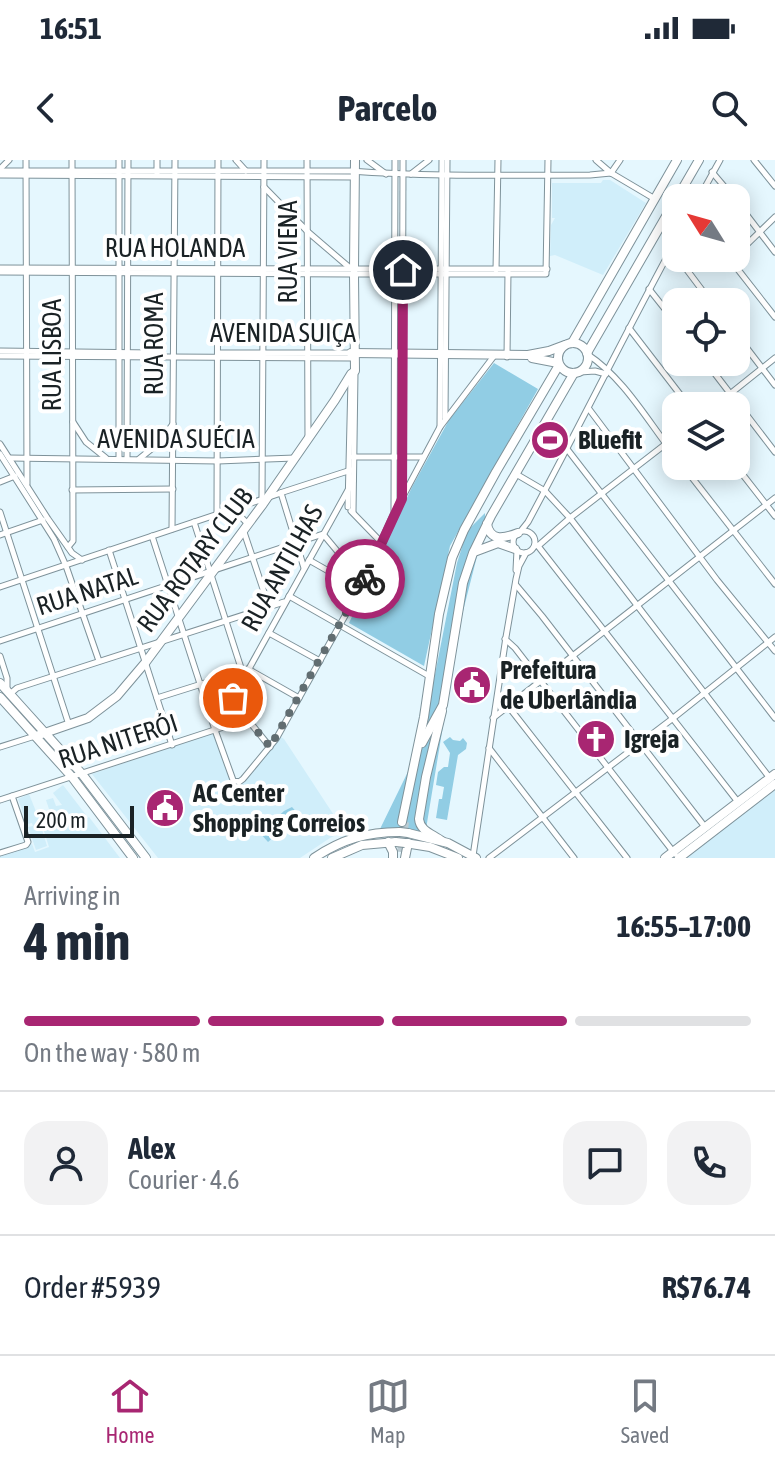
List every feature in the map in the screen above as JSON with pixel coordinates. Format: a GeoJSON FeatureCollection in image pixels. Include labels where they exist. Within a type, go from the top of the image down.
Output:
{"type":"FeatureCollection","features":[{"type":"Feature","properties":{"kind":"main road"},"geometry":{"type":"LineString","coordinates":[[353,160],[353,372]]}},
{"type":"Feature","properties":{"kind":"main road"},"geometry":{"type":"LineString","coordinates":[[443,705],[421,746],[404,822],[439,614],[452,558],[464,530],[559,364],[559,351],[568,344],[677,160]]}},
{"type":"Feature","properties":{"kind":"main road"},"geometry":{"type":"LineString","coordinates":[[684,184],[699,160]]}},
{"type":"Feature","properties":{"kind":"main road"},"geometry":{"type":"LineString","coordinates":[[474,857],[423,828],[419,819],[468,565],[487,523],[577,373],[587,363],[587,353],[662,222]]}},
{"type":"Feature","properties":{"kind":"main road"},"geometry":{"type":"LineString","coordinates":[[568,344],[579,345],[587,353]]}},
{"type":"Feature","properties":{"kind":"main road","name":"AVENIDA SUIÇA"},"geometry":{"type":"LineString","coordinates":[[507,357],[537,354],[568,344]]}},
{"type":"Feature","properties":{"kind":"main road","name":"AVENIDA SUIÇA"},"geometry":{"type":"LineString","coordinates":[[353,356],[507,357],[544,359],[559,364]]}},
{"type":"Feature","properties":{"kind":"main road"},"geometry":{"type":"LineString","coordinates":[[559,364],[565,372],[577,373]]}},
{"type":"Feature","properties":{"kind":"main road","name":"RUA ROTARY CLUB"},"geometry":{"type":"LineString","coordinates":[[40,734],[88,718],[117,696],[145,663],[295,458],[353,372]]}},
{"type":"Feature","properties":{"kind":"main road"},"geometry":{"type":"LineString","coordinates":[[485,494],[494,497],[497,506]]}},
{"type":"Feature","properties":{"kind":"main road"},"geometry":{"type":"LineString","coordinates":[[487,523],[488,530],[494,536],[502,538],[519,533]]}},
{"type":"Feature","properties":{"kind":"main road"},"geometry":{"type":"LineString","coordinates":[[473,553],[498,543],[516,550]]}},
{"type":"Feature","properties":{"kind":"main road"},"geometry":{"type":"LineString","coordinates":[[452,558],[458,570],[468,565]]}},
{"type":"Feature","properties":{"kind":"main road"},"geometry":{"type":"LineString","coordinates":[[447,577],[456,574],[461,576],[463,583]]}},
{"type":"Feature","properties":{"kind":"main road"},"geometry":{"type":"LineString","coordinates":[[435,644],[432,691],[437,695],[446,690]]}},
{"type":"Feature","properties":{"kind":"main road"},"geometry":{"type":"LineString","coordinates":[[7,690],[40,734],[146,858]]}},
{"type":"Feature","properties":{"kind":"main road"},"geometry":{"type":"LineString","coordinates":[[400,846],[417,736],[427,696]]}},
{"type":"Feature","properties":{"kind":"main road"},"geometry":{"type":"LineString","coordinates":[[58,747],[56,736],[66,726]]}},
{"type":"Feature","properties":{"kind":"main road"},"geometry":{"type":"LineString","coordinates":[[40,734],[58,747],[133,858]]}},
{"type":"Feature","properties":{"kind":"main road"},"geometry":{"type":"LineString","coordinates":[[674,856],[738,802],[773,779]]}},
{"type":"Feature","properties":{"kind":"main road"},"geometry":{"type":"LineString","coordinates":[[674,856],[773,779]]}},
{"type":"Feature","properties":{"kind":"main road"},"geometry":{"type":"LineString","coordinates":[[314,857],[366,834],[400,846],[442,841]]}},
{"type":"Feature","properties":{"kind":"main road"},"geometry":{"type":"LineString","coordinates":[[332,858],[351,854],[362,845],[430,847],[458,858]]}},
{"type":"Feature","properties":{"kind":"street"},"geometry":{"type":"LineString","coordinates":[[0,172],[9,160]]}},
{"type":"Feature","properties":{"kind":"street"},"geometry":{"type":"LineString","coordinates":[[26,160],[27,484]]}},
{"type":"Feature","properties":{"kind":"street","name":"RUA LISBOA"},"geometry":{"type":"LineString","coordinates":[[69,565],[73,541],[72,160]]}},
{"type":"Feature","properties":{"kind":"street"},"geometry":{"type":"LineString","coordinates":[[119,160],[119,459]]}},
{"type":"Feature","properties":{"kind":"street"},"geometry":{"type":"LineString","coordinates":[[127,459],[128,160]]}},
{"type":"Feature","properties":{"kind":"street"},"geometry":{"type":"LineString","coordinates":[[157,160],[157,173]]}},
{"type":"Feature","properties":{"kind":"street","name":"RUA ROMA"},"geometry":{"type":"LineString","coordinates":[[172,529],[175,160]]}},
{"type":"Feature","properties":{"kind":"street"},"geometry":{"type":"LineString","coordinates":[[217,514],[218,160]]}},
{"type":"Feature","properties":{"kind":"street"},"geometry":{"type":"LineString","coordinates":[[236,160],[246,173]]}},
{"type":"Feature","properties":{"kind":"street"},"geometry":{"type":"LineString","coordinates":[[264,160],[261,460],[264,500]]}},
{"type":"Feature","properties":{"kind":"street","name":"RUA VIENA"},"geometry":{"type":"LineString","coordinates":[[307,160],[308,440]]}},
{"type":"Feature","properties":{"kind":"street"},"geometry":{"type":"LineString","coordinates":[[367,160],[386,174]]}},
{"type":"Feature","properties":{"kind":"street"},"geometry":{"type":"LineString","coordinates":[[393,515],[398,458],[399,295],[395,160]]}},
{"type":"Feature","properties":{"kind":"street"},"geometry":{"type":"LineString","coordinates":[[399,272],[403,160]]}},
{"type":"Feature","properties":{"kind":"street"},"geometry":{"type":"LineString","coordinates":[[411,174],[429,160]]}},
{"type":"Feature","properties":{"kind":"street"},"geometry":{"type":"LineString","coordinates":[[444,160],[445,419]]}},
{"type":"Feature","properties":{"kind":"street"},"geometry":{"type":"LineString","coordinates":[[496,272],[498,160]]}},
{"type":"Feature","properties":{"kind":"street"},"geometry":{"type":"LineString","coordinates":[[547,175],[548,160]]}},
{"type":"Feature","properties":{"kind":"street"},"geometry":{"type":"LineString","coordinates":[[597,160],[611,173],[655,199]]}},
{"type":"Feature","properties":{"kind":"street"},"geometry":{"type":"LineString","coordinates":[[611,173],[620,160]]}},
{"type":"Feature","properties":{"kind":"street"},"geometry":{"type":"LineString","coordinates":[[706,184],[720,160]]}},
{"type":"Feature","properties":{"kind":"street"},"geometry":{"type":"LineString","coordinates":[[754,160],[775,186]]}},
{"type":"Feature","properties":{"kind":"street"},"geometry":{"type":"LineString","coordinates":[[0,172],[611,173]]}},
{"type":"Feature","properties":{"kind":"street"},"geometry":{"type":"LineString","coordinates":[[712,172],[722,184]]}},
{"type":"Feature","properties":{"kind":"street","name":"RUA HOLANDA"},"geometry":{"type":"LineString","coordinates":[[0,270],[547,272],[547,175]]}},
{"type":"Feature","properties":{"kind":"street"},"geometry":{"type":"LineString","coordinates":[[264,187],[308,232],[353,271]]}},
{"type":"Feature","properties":{"kind":"street"},"geometry":{"type":"LineString","coordinates":[[750,241],[775,217]]}},
{"type":"Feature","properties":{"kind":"street"},"geometry":{"type":"LineString","coordinates":[[750,219],[775,252]]}},
{"type":"Feature","properties":{"kind":"street"},"geometry":{"type":"LineString","coordinates":[[662,265],[545,491],[528,522],[514,539],[516,582],[706,828]]}},
{"type":"Feature","properties":{"kind":"street"},"geometry":{"type":"LineString","coordinates":[[507,357],[508,272]]}},
{"type":"Feature","properties":{"kind":"street"},"geometry":{"type":"LineString","coordinates":[[688,272],[700,288]]}},
{"type":"Feature","properties":{"kind":"street"},"geometry":{"type":"LineString","coordinates":[[742,272],[775,317]]}},
{"type":"Feature","properties":{"kind":"street"},"geometry":{"type":"LineString","coordinates":[[649,289],[662,305]]}},
{"type":"Feature","properties":{"kind":"street"},"geometry":{"type":"LineString","coordinates":[[629,328],[678,392]]}},
{"type":"Feature","properties":{"kind":"street"},"geometry":{"type":"LineString","coordinates":[[750,352],[775,385]]}},
{"type":"Feature","properties":{"kind":"street","name":"AVENIDA SUIÇA"},"geometry":{"type":"LineString","coordinates":[[0,353],[353,356]]}},
{"type":"Feature","properties":{"kind":"street"},"geometry":{"type":"LineString","coordinates":[[587,353],[638,406],[662,440]]}},
{"type":"Feature","properties":{"kind":"street"},"geometry":{"type":"LineString","coordinates":[[440,427],[443,356]]}},
{"type":"Feature","properties":{"kind":"street"},"geometry":{"type":"LineString","coordinates":[[152,536],[215,730],[233,780],[239,782],[270,747],[320,661],[364,582],[393,515],[440,427],[493,357]]}},
{"type":"Feature","properties":{"kind":"street"},"geometry":{"type":"LineString","coordinates":[[733,392],[775,358]]}},
{"type":"Feature","properties":{"kind":"street"},"geometry":{"type":"LineString","coordinates":[[350,510],[353,372]]}},
{"type":"Feature","properties":{"kind":"street"},"geometry":{"type":"LineString","coordinates":[[577,373],[608,373]]}},
{"type":"Feature","properties":{"kind":"street"},"geometry":{"type":"LineString","coordinates":[[717,376],[729,392]]}},
{"type":"Feature","properties":{"kind":"street"},"geometry":{"type":"LineString","coordinates":[[589,409],[775,651]]}},
{"type":"Feature","properties":{"kind":"street"},"geometry":{"type":"LineString","coordinates":[[750,419],[775,452]]}},
{"type":"Feature","properties":{"kind":"street"},"geometry":{"type":"LineString","coordinates":[[73,421],[86,442],[107,459]]}},
{"type":"Feature","properties":{"kind":"street"},"geometry":{"type":"LineString","coordinates":[[139,459],[160,442],[173,423]]}},
{"type":"Feature","properties":{"kind":"street"},"geometry":{"type":"LineString","coordinates":[[0,444],[27,484],[69,565],[99,661]]}},
{"type":"Feature","properties":{"kind":"street"},"geometry":{"type":"LineString","coordinates":[[474,857],[488,747],[519,566],[526,553],[662,446]]}},
{"type":"Feature","properties":{"kind":"street"},"geometry":{"type":"LineString","coordinates":[[567,449],[775,718]]}},
{"type":"Feature","properties":{"kind":"street"},"geometry":{"type":"LineString","coordinates":[[0,454],[45,520],[82,560]]}},
{"type":"Feature","properties":{"kind":"street"},"geometry":{"type":"LineString","coordinates":[[352,457],[424,457]]}},
{"type":"Feature","properties":{"kind":"street","name":"AVENIDA SUÉCIA"},"geometry":{"type":"LineString","coordinates":[[9,458],[218,461],[295,458]]}},
{"type":"Feature","properties":{"kind":"street"},"geometry":{"type":"LineString","coordinates":[[398,458],[402,499]]}},
{"type":"Feature","properties":{"kind":"street"},"geometry":{"type":"LineString","coordinates":[[350,510],[352,470]]}},
{"type":"Feature","properties":{"kind":"street"},"geometry":{"type":"LineString","coordinates":[[0,587],[352,470]]}},
{"type":"Feature","properties":{"kind":"street"},"geometry":{"type":"LineString","coordinates":[[516,474],[545,491],[570,518],[773,779]]}},
{"type":"Feature","properties":{"kind":"street"},"geometry":{"type":"LineString","coordinates":[[0,482],[15,476]]}},
{"type":"Feature","properties":{"kind":"street"},"geometry":{"type":"LineString","coordinates":[[694,480],[775,584]]}},
{"type":"Feature","properties":{"kind":"street"},"geometry":{"type":"LineString","coordinates":[[747,480],[775,516]]}},
{"type":"Feature","properties":{"kind":"street","name":"RUA ANTILHAS"},"geometry":{"type":"LineString","coordinates":[[270,747],[233,698],[245,670],[269,633],[353,481]]}},
{"type":"Feature","properties":{"kind":"street"},"geometry":{"type":"LineString","coordinates":[[72,490],[173,489]]}},
{"type":"Feature","properties":{"kind":"street"},"geometry":{"type":"LineString","coordinates":[[281,493],[304,568]]}},
{"type":"Feature","properties":{"kind":"street"},"geometry":{"type":"LineString","coordinates":[[493,718],[775,498]]}},
{"type":"Feature","properties":{"kind":"street"},"geometry":{"type":"LineString","coordinates":[[342,501],[381,542]]}},
{"type":"Feature","properties":{"kind":"street"},"geometry":{"type":"LineString","coordinates":[[232,508],[245,526],[269,607]]}},
{"type":"Feature","properties":{"kind":"street"},"geometry":{"type":"LineString","coordinates":[[0,512],[4,534],[23,580],[54,676],[66,726]]}},
{"type":"Feature","properties":{"kind":"street"},"geometry":{"type":"LineString","coordinates":[[4,534],[45,520]]}},
{"type":"Feature","properties":{"kind":"street"},"geometry":{"type":"LineString","coordinates":[[194,522],[245,670],[299,698]]}},
{"type":"Feature","properties":{"kind":"street"},"geometry":{"type":"LineString","coordinates":[[528,522],[536,545],[738,802]]}},
{"type":"Feature","properties":{"kind":"street"},"geometry":{"type":"LineString","coordinates":[[519,533],[530,533]]}},
{"type":"Feature","properties":{"kind":"street"},"geometry":{"type":"LineString","coordinates":[[323,534],[364,582]]}},
{"type":"Feature","properties":{"kind":"street","name":"RUA NATAL"},"geometry":{"type":"LineString","coordinates":[[0,641],[323,534]]}},
{"type":"Feature","properties":{"kind":"street"},"geometry":{"type":"LineString","coordinates":[[109,550],[172,745]]}},
{"type":"Feature","properties":{"kind":"street"},"geometry":{"type":"LineString","coordinates":[[516,550],[526,553]]}},
{"type":"Feature","properties":{"kind":"street"},"geometry":{"type":"LineString","coordinates":[[309,560],[360,589]]}},
{"type":"Feature","properties":{"kind":"street"},"geometry":{"type":"LineString","coordinates":[[0,656],[7,678],[7,690],[287,599],[429,676]]}},
{"type":"Feature","properties":{"kind":"street"},"geometry":{"type":"LineString","coordinates":[[269,633],[320,661]]}},
{"type":"Feature","properties":{"kind":"street"},"geometry":{"type":"LineString","coordinates":[[489,858],[775,637]]}},
{"type":"Feature","properties":{"kind":"street"},"geometry":{"type":"LineString","coordinates":[[505,639],[674,856]]}},
{"type":"Feature","properties":{"kind":"street"},"geometry":{"type":"LineString","coordinates":[[157,698],[245,670]]}},
{"type":"Feature","properties":{"kind":"street"},"geometry":{"type":"LineString","coordinates":[[508,706],[627,858]]}},
{"type":"Feature","properties":{"kind":"street","name":"RUA NITERÓI"},"geometry":{"type":"LineString","coordinates":[[0,800],[248,719]]}},
{"type":"Feature","properties":{"kind":"street"},"geometry":{"type":"LineString","coordinates":[[0,747],[40,734]]}},
{"type":"Feature","properties":{"kind":"street"},"geometry":{"type":"LineString","coordinates":[[488,747],[574,858]]}},
{"type":"Feature","properties":{"kind":"street"},"geometry":{"type":"LineString","coordinates":[[0,853],[26,845],[28,840],[12,796]]}},
{"type":"Feature","properties":{"kind":"shaded area"},"geometry":{"type":"Polygon","coordinates":[[[610,180],[646,203],[603,275],[555,255],[550,256],[551,225],[555,218],[552,218],[552,183],[601,183],[610,180]]]}},
{"type":"Feature","properties":{"kind":"shaded area"},"geometry":{"type":"Polygon","coordinates":[[[494,363],[538,389],[450,546],[424,666],[349,623],[412,487],[449,420],[494,363]]]}},
{"type":"Feature","properties":{"kind":"shaded area"},"geometry":{"type":"Polygon","coordinates":[[[485,513],[485,525],[460,623],[425,835],[380,829],[421,745],[457,563],[467,531],[485,513]]]}},
{"type":"Feature","properties":{"kind":"shaded area"},"geometry":{"type":"Polygon","coordinates":[[[215,732],[233,780],[239,782],[278,735],[284,739],[343,829],[340,833],[300,858],[158,858],[92,774],[215,732]]]}},
{"type":"Feature","properties":{"kind":"shaded area"},"geometry":{"type":"Polygon","coordinates":[[[450,737],[460,741],[463,738],[467,743],[466,749],[458,755],[447,820],[436,818],[444,787],[436,785],[438,772],[448,767],[450,753],[443,742],[450,737]]]}},
{"type":"Feature","properties":{"kind":"shaded area"},"geometry":{"type":"Polygon","coordinates":[[[63,785],[86,815],[76,823],[66,810],[59,813],[61,819],[40,823],[47,846],[36,850],[28,827],[33,826],[32,823],[27,824],[18,799],[29,794],[39,819],[51,815],[46,800],[53,798],[56,806],[62,805],[53,793],[63,785]]]}},
{"type":"Feature","properties":{"kind":"shaded area"},"geometry":{"type":"Polygon","coordinates":[[[775,790],[775,858],[685,858],[750,809],[775,790]]]}},
{"type":"Feature","properties":{"kind":"shaded area"},"geometry":{"type":"Polygon","coordinates":[[[292,807],[299,815],[268,842],[260,833],[292,807]]]}},
{"type":"Feature","properties":{"kind":"shaded area"},"geometry":{"type":"Polygon","coordinates":[[[69,817],[76,825],[89,817],[120,858],[0,858],[32,844],[35,852],[49,847],[43,828],[69,817]]]}},
{"type":"Feature","properties":{"kind":"tunnel"},"geometry":{"type":"LineString","coordinates":[[401,852],[405,822]]}},
{"type":"Feature","properties":{"kind":"way so far"},"geometry":{"type":"LineString","coordinates":[[233,698],[270,747],[365,579]]}},
{"type":"Feature","properties":{"kind":"place","name":"Bluefit"},"geometry":{"type":"Point","coordinates":[550,440]}},
{"type":"Feature","properties":{"kind":"place","name":"Prefeitura de Uberlândia"},"geometry":{"type":"Point","coordinates":[472,685]}},
{"type":"Feature","properties":{"kind":"place","name":"Igreja"},"geometry":{"type":"Point","coordinates":[596,739]}},
{"type":"Feature","properties":{"kind":"place","name":"AC Center Shopping Correios"},"geometry":{"type":"Point","coordinates":[165,808]}},
{"type":"Feature","properties":{"kind":"route"},"geometry":{"type":"LineString","coordinates":[[365,579],[402,499],[403,270]]}}]}
